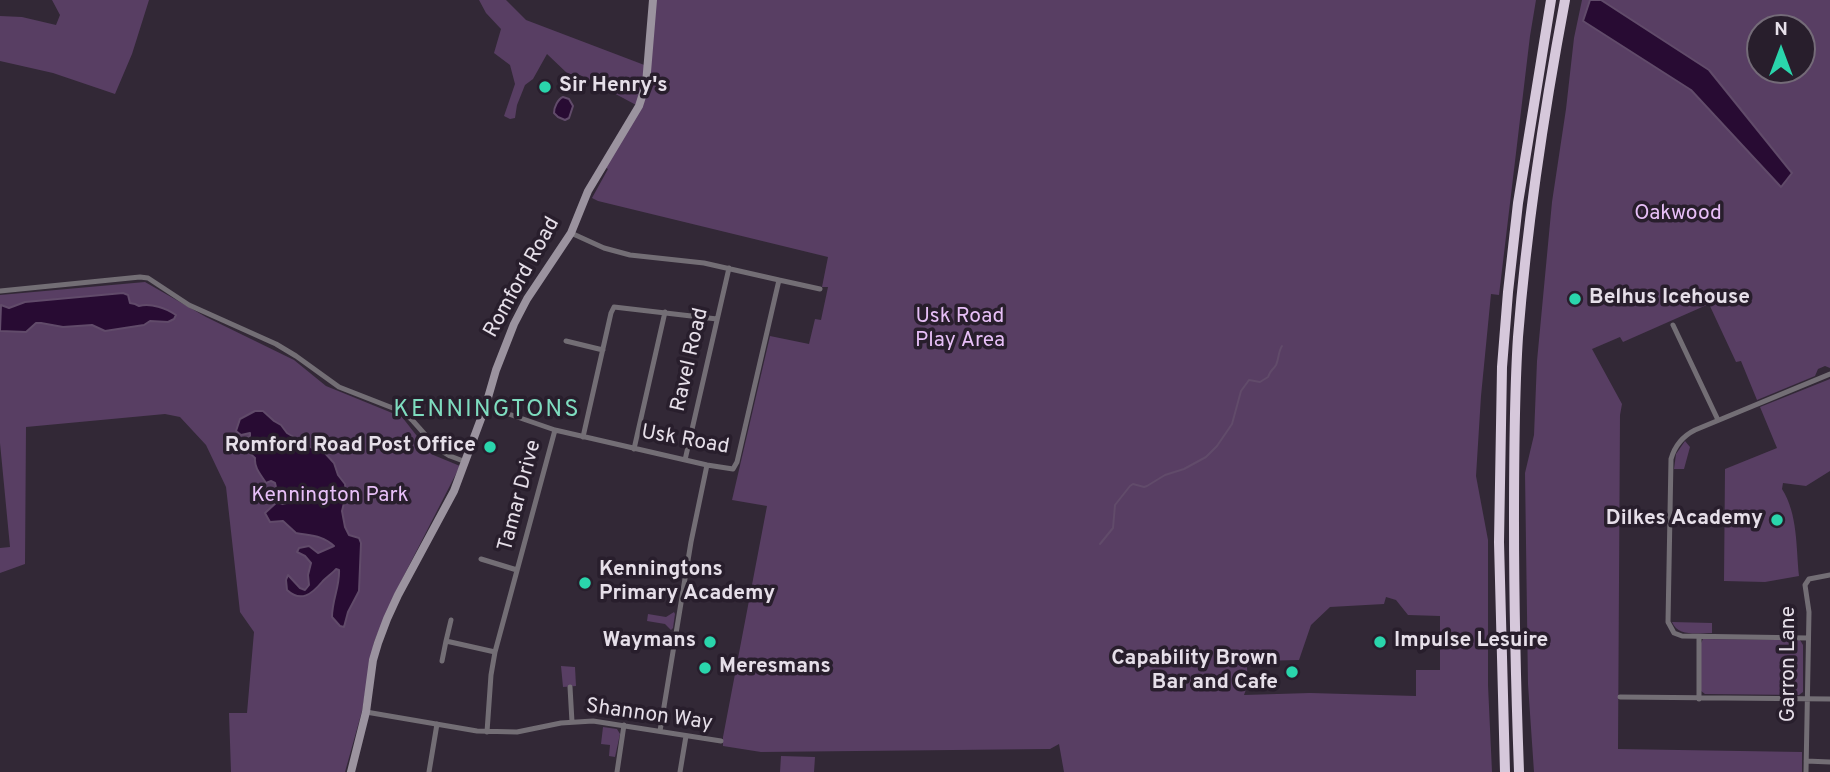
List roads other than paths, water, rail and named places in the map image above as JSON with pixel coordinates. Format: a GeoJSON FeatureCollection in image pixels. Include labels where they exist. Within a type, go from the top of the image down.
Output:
{"type":"FeatureCollection","features":[{"type":"Feature","properties":{"kind":"highway"},"geometry":{"type":"LineString","coordinates":[[1505,772],[1500,554],[1503,354],[1518,203],[1551,0]]}},
{"type":"Feature","properties":{"kind":"highway"},"geometry":{"type":"LineString","coordinates":[[1519,772],[1514,497],[1518,338],[1536,172],[1565,0]]}},
{"type":"Feature","properties":{"kind":"street","name":"Romford Road"},"geometry":{"type":"LineString","coordinates":[[351,772],[366,712],[377,643],[387,619],[466,462],[496,370],[518,316],[570,233],[588,191],[643,95],[653,0]]}},
{"type":"Feature","properties":{"kind":"street"},"geometry":{"type":"LineString","coordinates":[[570,233],[604,248],[630,255],[729,268],[820,289]]}},
{"type":"Feature","properties":{"kind":"street","name":"Ravel Road"},"geometry":{"type":"LineString","coordinates":[[685,460],[729,268]]}},
{"type":"Feature","properties":{"kind":"street"},"geometry":{"type":"LineString","coordinates":[[0,291],[141,276],[148,278],[189,304],[276,344],[339,387],[402,412],[414,421],[437,448],[466,462]]}},
{"type":"Feature","properties":{"kind":"street","name":"Usk Road"},"geometry":{"type":"LineString","coordinates":[[485,408],[583,437],[707,465],[733,468],[737,462],[779,280]]}},
{"type":"Feature","properties":{"kind":"street"},"geometry":{"type":"LineString","coordinates":[[583,437],[614,307],[717,319]]}},
{"type":"Feature","properties":{"kind":"street"},"geometry":{"type":"LineString","coordinates":[[634,449],[665,312]]}},
{"type":"Feature","properties":{"kind":"street"},"geometry":{"type":"LineString","coordinates":[[1673,326],[1718,420]]}},
{"type":"Feature","properties":{"kind":"street"},"geometry":{"type":"LineString","coordinates":[[566,341],[603,350]]}},
{"type":"Feature","properties":{"kind":"street"},"geometry":{"type":"LineString","coordinates":[[1808,638],[1699,637],[1676,635],[1671,630],[1668,622],[1671,459],[1682,438],[1696,430],[1830,374]]}},
{"type":"Feature","properties":{"kind":"street","name":"Tamar Drive"},"geometry":{"type":"LineString","coordinates":[[487,732],[495,652],[555,430]]}},
{"type":"Feature","properties":{"kind":"street"},"geometry":{"type":"LineString","coordinates":[[660,732],[693,529],[707,465]]}},
{"type":"Feature","properties":{"kind":"street","name":"Tamar Drive"},"geometry":{"type":"LineString","coordinates":[[481,559],[517,570]]}},
{"type":"Feature","properties":{"kind":"street","name":"Garron Lane"},"geometry":{"type":"LineString","coordinates":[[1806,772],[1809,612],[1805,584],[1812,578],[1830,575]]}},
{"type":"Feature","properties":{"kind":"street"},"geometry":{"type":"LineString","coordinates":[[442,661],[451,620]]}},
{"type":"Feature","properties":{"kind":"street"},"geometry":{"type":"LineString","coordinates":[[1699,637],[1699,699]]}},
{"type":"Feature","properties":{"kind":"street"},"geometry":{"type":"LineString","coordinates":[[446,641],[495,652]]}},
{"type":"Feature","properties":{"kind":"street","name":"Shannon Way"},"geometry":{"type":"LineString","coordinates":[[570,687],[572,722]]}},
{"type":"Feature","properties":{"kind":"street"},"geometry":{"type":"LineString","coordinates":[[1620,697],[1830,699]]}},
{"type":"Feature","properties":{"kind":"street","name":"Shannon Way"},"geometry":{"type":"LineString","coordinates":[[366,712],[487,732],[517,732],[593,721],[721,741]]}},
{"type":"Feature","properties":{"kind":"street"},"geometry":{"type":"LineString","coordinates":[[429,772],[438,724]]}},
{"type":"Feature","properties":{"kind":"street"},"geometry":{"type":"LineString","coordinates":[[617,772],[624,725]]}},
{"type":"Feature","properties":{"kind":"street"},"geometry":{"type":"LineString","coordinates":[[680,772],[686,736]]}},
{"type":"Feature","properties":{"kind":"street"},"geometry":{"type":"LineString","coordinates":[[1806,761],[1830,762]]}},
{"type":"Feature","properties":{"kind":"waterway"},"geometry":{"type":"LineString","coordinates":[[1100,544],[1113,528],[1115,505],[1130,486],[1133,484],[1144,487],[1165,475],[1184,469],[1206,457],[1217,446],[1232,424],[1241,391],[1249,380],[1260,382],[1268,377],[1276,365],[1282,346]]}},
{"type":"Feature","properties":{"kind":"place","name":"Sir Henry's"},"geometry":{"type":"Point","coordinates":[545,87]}},
{"type":"Feature","properties":{"kind":"place","name":"Belhus Icehouse"},"geometry":{"type":"Point","coordinates":[1575,299]}},
{"type":"Feature","properties":{"kind":"place","name":"Romford Road Post Office"},"geometry":{"type":"Point","coordinates":[490,447]}},
{"type":"Feature","properties":{"kind":"place","name":"Dilkes Academy"},"geometry":{"type":"Point","coordinates":[1777,520]}},
{"type":"Feature","properties":{"kind":"place","name":"Kenningtons Primary Academy"},"geometry":{"type":"Point","coordinates":[585,583]}},
{"type":"Feature","properties":{"kind":"place","name":"Waymans"},"geometry":{"type":"Point","coordinates":[710,642]}},
{"type":"Feature","properties":{"kind":"place","name":"Impulse Lesuire"},"geometry":{"type":"Point","coordinates":[1380,642]}},
{"type":"Feature","properties":{"kind":"place","name":"Meresmans"},"geometry":{"type":"Point","coordinates":[705,668]}},
{"type":"Feature","properties":{"kind":"place","name":"Capability Brown Bar and Cafe"},"geometry":{"type":"Point","coordinates":[1292,672]}},
{"type":"Feature","properties":{"kind":"district","name":"KENNINGTONS"},"geometry":{"type":"Point","coordinates":[487,411]}},
{"type":"Feature","properties":{"kind":"park label","name":"Oakwood"},"geometry":{"type":"Point","coordinates":[1678,215]}},
{"type":"Feature","properties":{"kind":"park label","name":"Usk Road Play Area"},"geometry":{"type":"Point","coordinates":[960,330]}},
{"type":"Feature","properties":{"kind":"park label","name":"Kennington Park"},"geometry":{"type":"Point","coordinates":[330,497]}}]}
